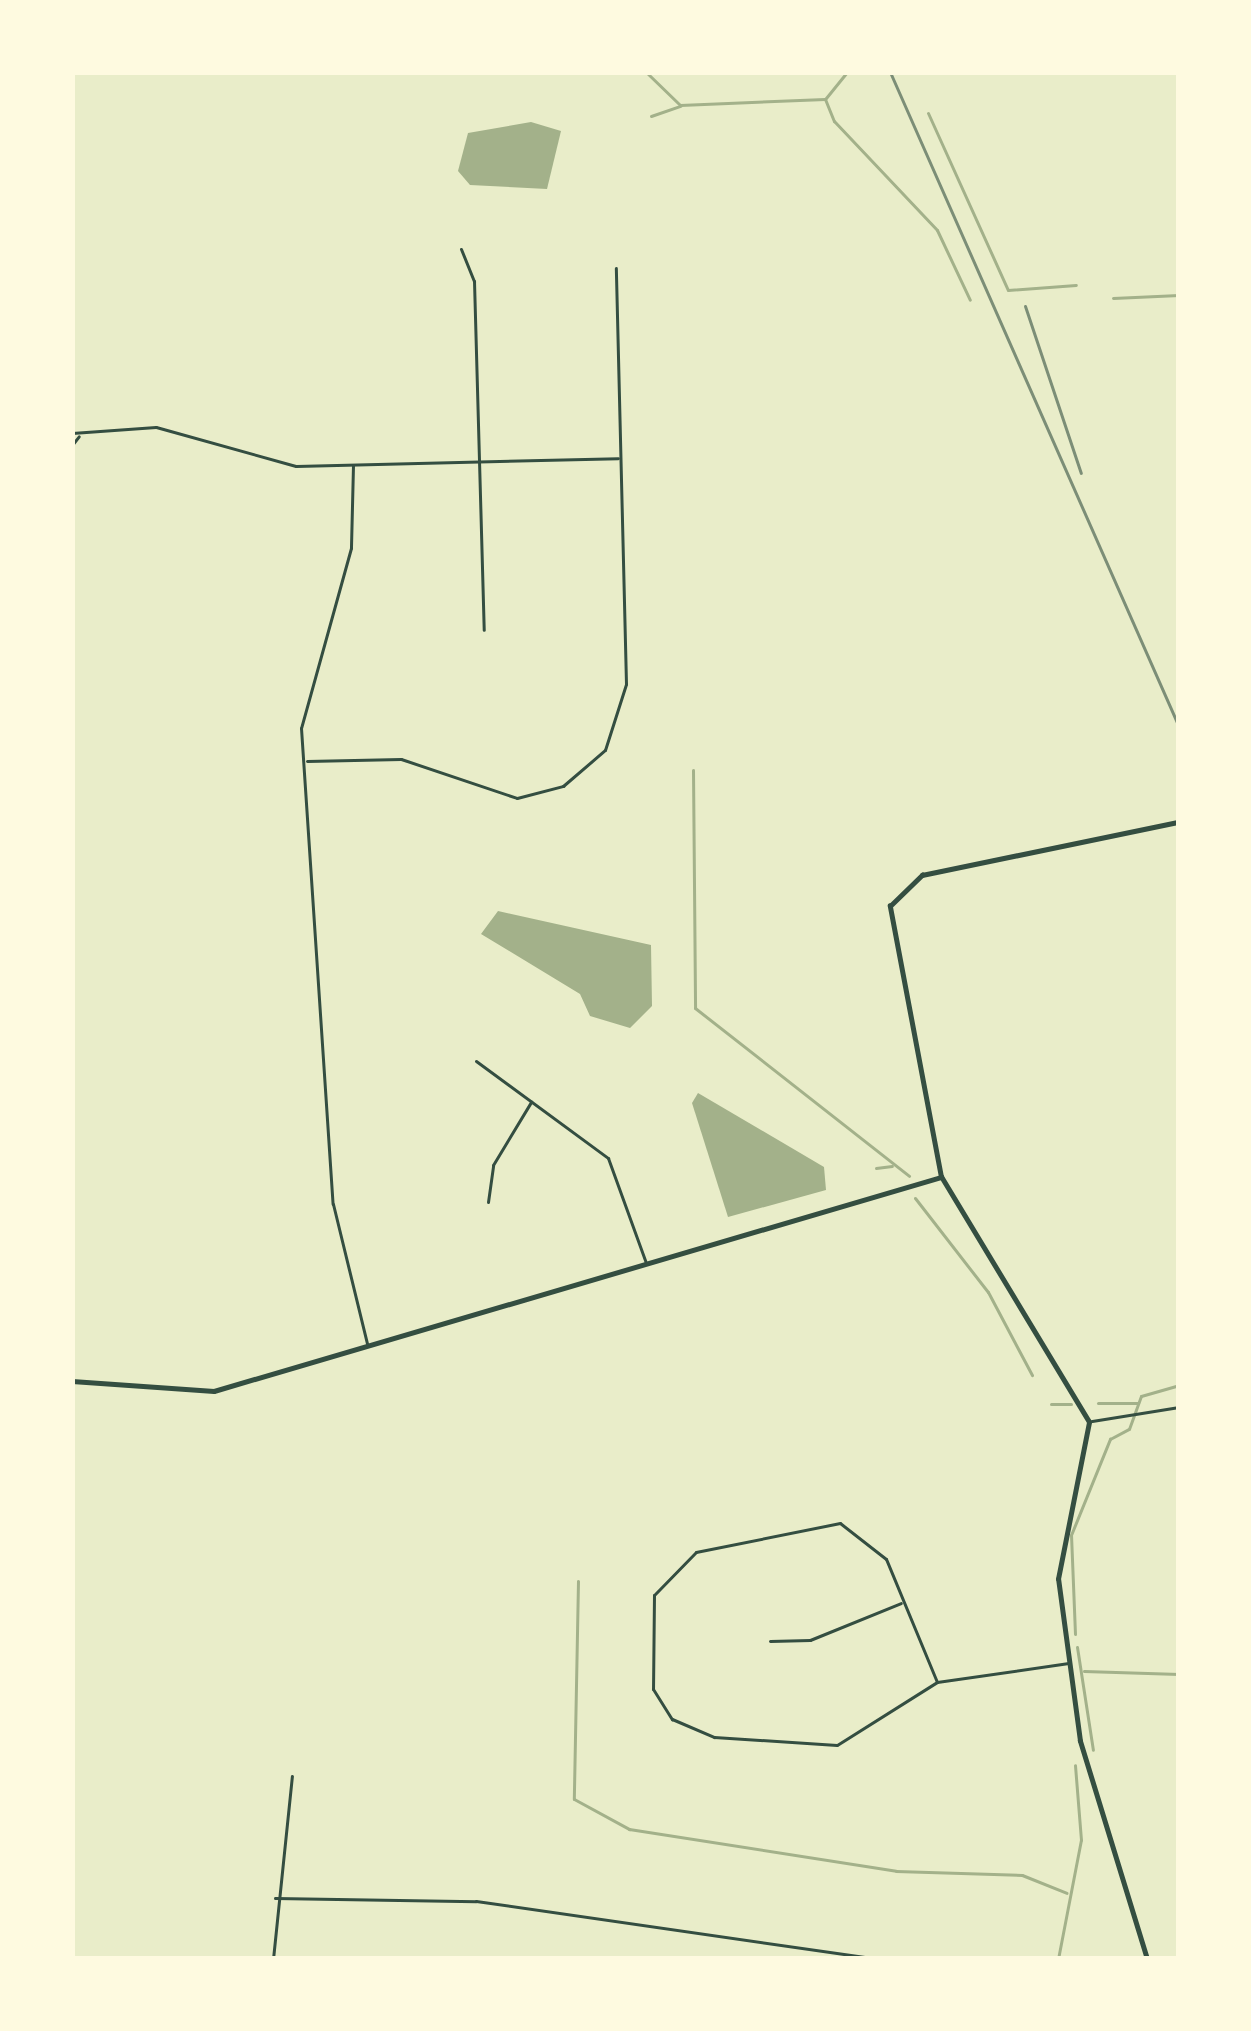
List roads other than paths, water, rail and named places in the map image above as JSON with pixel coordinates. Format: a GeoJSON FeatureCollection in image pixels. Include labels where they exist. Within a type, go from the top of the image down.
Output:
{"type":"FeatureCollection","features":[{"type":"Feature","properties":{"kind":"street"},"geometry":{"type":"LineString","coordinates":[[461,249],[474,281],[484,630]]}},
{"type":"Feature","properties":{"kind":"street"},"geometry":{"type":"LineString","coordinates":[[303,761],[401,759],[503,798],[563,786],[594,763],[626,684],[616,268]]}},
{"type":"Feature","properties":{"kind":"street"},"geometry":{"type":"LineString","coordinates":[[72,433],[144,425],[274,463],[620,458]]}},
{"type":"Feature","properties":{"kind":"street"},"geometry":{"type":"LineString","coordinates":[[72,445],[80,434]]}},
{"type":"Feature","properties":{"kind":"street"},"geometry":{"type":"LineString","coordinates":[[353,465],[355,528],[305,695],[303,761],[333,1204],[368,1346]]}},
{"type":"Feature","properties":{"kind":"street"},"geometry":{"type":"LineString","coordinates":[[1147,1959],[1080,1741],[1056,1550],[1087,1463],[1089,1422],[940,1178],[891,918],[897,888],[1179,822]]}},
{"type":"Feature","properties":{"kind":"street"},"geometry":{"type":"LineString","coordinates":[[476,1060],[608,1158],[646,1265]]}},
{"type":"Feature","properties":{"kind":"street"},"geometry":{"type":"LineString","coordinates":[[488,1202],[493,1166],[531,1102]]}},
{"type":"Feature","properties":{"kind":"street"},"geometry":{"type":"LineString","coordinates":[[72,1381],[214,1391],[940,1178]]}},
{"type":"Feature","properties":{"kind":"street"},"geometry":{"type":"LineString","coordinates":[[1089,1422],[1179,1407]]}},
{"type":"Feature","properties":{"kind":"street"},"geometry":{"type":"LineString","coordinates":[[937,1682],[878,1547],[840,1523],[696,1552],[654,1595],[652,1689],[684,1729],[804,1750],[853,1739],[937,1682],[1070,1663]]}},
{"type":"Feature","properties":{"kind":"street"},"geometry":{"type":"LineString","coordinates":[[770,1640],[810,1640],[902,1603]]}},
{"type":"Feature","properties":{"kind":"street"},"geometry":{"type":"LineString","coordinates":[[273,1959],[275,1898],[292,1776]]}},
{"type":"Feature","properties":{"kind":"street"},"geometry":{"type":"LineString","coordinates":[[275,1898],[476,1901],[877,1959]]}},
{"type":"Feature","properties":{"kind":"waterway"},"geometry":{"type":"LineString","coordinates":[[646,72],[680,105],[825,99]]}},
{"type":"Feature","properties":{"kind":"waterway"},"geometry":{"type":"LineString","coordinates":[[847,72],[825,99],[834,121],[937,230],[970,300]]}},
{"type":"Feature","properties":{"kind":"waterway"},"geometry":{"type":"LineString","coordinates":[[651,116],[680,106]]}},
{"type":"Feature","properties":{"kind":"waterway"},"geometry":{"type":"LineString","coordinates":[[928,113],[1008,290],[1076,285]]}},
{"type":"Feature","properties":{"kind":"waterway"},"geometry":{"type":"LineString","coordinates":[[1113,298],[1179,295]]}},
{"type":"Feature","properties":{"kind":"waterway"},"geometry":{"type":"LineString","coordinates":[[693,770],[695,1008],[909,1176]]}},
{"type":"Feature","properties":{"kind":"waterway"},"geometry":{"type":"LineString","coordinates":[[876,1168],[892,1166]]}},
{"type":"Feature","properties":{"kind":"waterway"},"geometry":{"type":"LineString","coordinates":[[915,1198],[988,1292],[1032,1375]]}},
{"type":"Feature","properties":{"kind":"waterway"},"geometry":{"type":"LineString","coordinates":[[1075,1634],[1071,1535],[1110,1439],[1129,1429],[1141,1396],[1179,1385]]}},
{"type":"Feature","properties":{"kind":"waterway"},"geometry":{"type":"LineString","coordinates":[[1098,1403],[1138,1403]]}},
{"type":"Feature","properties":{"kind":"waterway"},"geometry":{"type":"LineString","coordinates":[[1051,1404],[1071,1404]]}},
{"type":"Feature","properties":{"kind":"waterway"},"geometry":{"type":"LineString","coordinates":[[578,1581],[574,1799],[629,1829],[896,1871],[1022,1875],[1067,1893]]}},
{"type":"Feature","properties":{"kind":"waterway"},"geometry":{"type":"LineString","coordinates":[[1077,1647],[1093,1750]]}},
{"type":"Feature","properties":{"kind":"waterway"},"geometry":{"type":"LineString","coordinates":[[1084,1671],[1179,1674]]}},
{"type":"Feature","properties":{"kind":"waterway"},"geometry":{"type":"LineString","coordinates":[[1058,1959],[1081,1840],[1075,1765]]}},
{"type":"Feature","properties":{"kind":"railway"},"geometry":{"type":"LineString","coordinates":[[890,72],[1179,727]]}},
{"type":"Feature","properties":{"kind":"railway"},"geometry":{"type":"LineString","coordinates":[[1025,306],[1081,473]]}}]}
